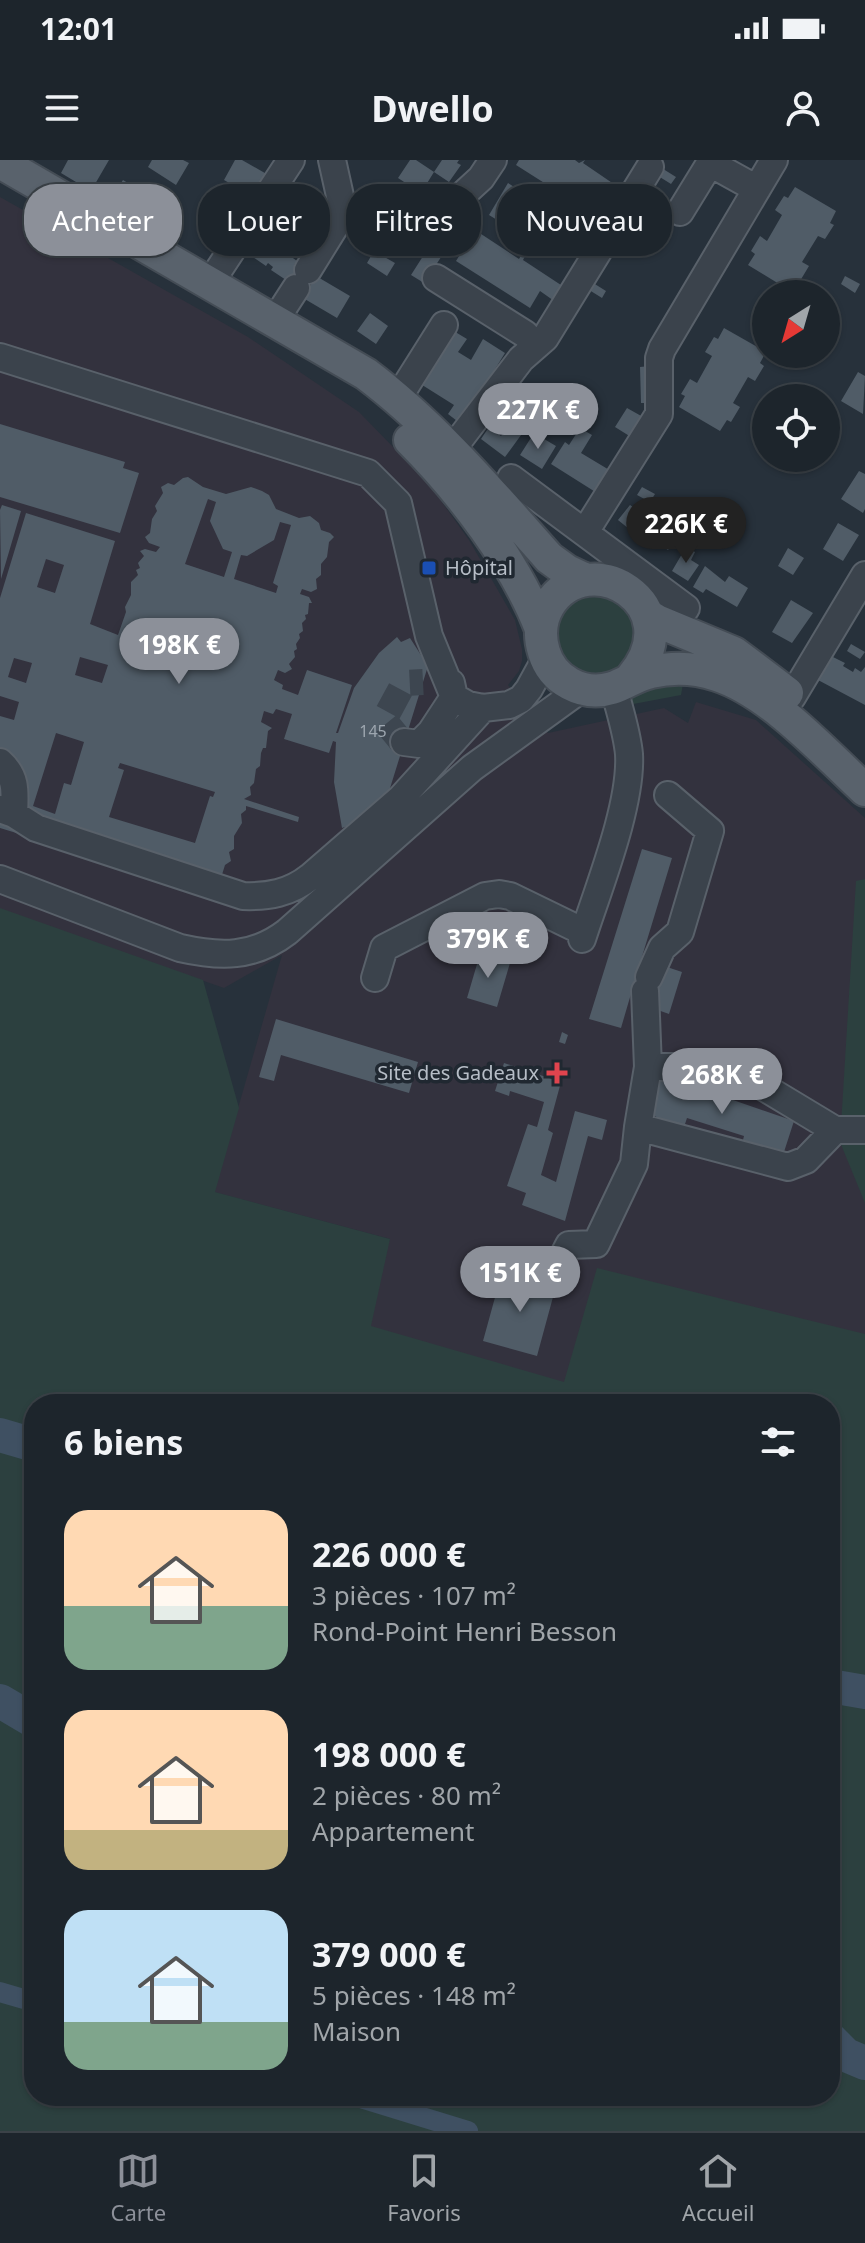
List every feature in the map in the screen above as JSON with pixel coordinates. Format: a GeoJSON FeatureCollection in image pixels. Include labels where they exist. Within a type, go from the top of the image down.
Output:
{"type":"FeatureCollection","features":[{"type":"Feature","properties":{"kind":"main road"},"geometry":{"type":"LineString","coordinates":[[0,162],[366,374],[398,398],[445,460],[535,613],[543,644],[561,678],[581,689],[623,682],[654,671],[692,668],[736,682],[777,710],[865,790]]}},
{"type":"Feature","properties":{"kind":"main road"},"geometry":{"type":"LineString","coordinates":[[317,348],[445,460],[549,558],[586,580],[633,580],[647,615],[651,631],[650,647],[643,664],[623,682]]}},
{"type":"Feature","properties":{"kind":"main road"},"geometry":{"type":"LineString","coordinates":[[543,644],[550,604],[563,591],[586,580]]}},
{"type":"Feature","properties":{"kind":"main road"},"geometry":{"type":"LineString","coordinates":[[647,615],[734,653],[792,697],[865,766]]}},
{"type":"Feature","properties":{"kind":"street"},"geometry":{"type":"LineString","coordinates":[[210,283],[291,160]]}},
{"type":"Feature","properties":{"kind":"street"},"geometry":{"type":"LineString","coordinates":[[274,322],[342,215],[332,160]]}},
{"type":"Feature","properties":{"kind":"street"},"geometry":{"type":"LineString","coordinates":[[474,184],[493,160]]}},
{"type":"Feature","properties":{"kind":"street"},"geometry":{"type":"LineString","coordinates":[[585,532],[659,414],[659,358],[662,349],[774,160]]}},
{"type":"Feature","properties":{"kind":"street"},"geometry":{"type":"LineString","coordinates":[[680,212],[711,161],[757,189]]}},
{"type":"Feature","properties":{"kind":"street"},"geometry":{"type":"LineString","coordinates":[[445,460],[521,359],[545,338],[650,167]]}},
{"type":"Feature","properties":{"kind":"street"},"geometry":{"type":"LineString","coordinates":[[436,278],[525,334],[536,346]]}},
{"type":"Feature","properties":{"kind":"street"},"geometry":{"type":"LineString","coordinates":[[398,398],[444,325]]}},
{"type":"Feature","properties":{"kind":"street"},"geometry":{"type":"LineString","coordinates":[[0,357],[368,473],[398,503],[413,565],[428,576],[441,687],[431,732],[419,744],[404,742]]}},
{"type":"Feature","properties":{"kind":"street"},"geometry":{"type":"LineString","coordinates":[[511,478],[585,532],[633,580],[686,608]]}},
{"type":"Feature","properties":{"kind":"street"},"geometry":{"type":"LineString","coordinates":[[792,697],[865,575]]}},
{"type":"Feature","properties":{"kind":"street"},"geometry":{"type":"LineString","coordinates":[[441,687],[468,705],[483,708],[509,705],[521,699],[543,644]]}},
{"type":"Feature","properties":{"kind":"street"},"geometry":{"type":"LineString","coordinates":[[375,978],[384,948],[485,896],[510,896],[583,935],[614,840],[629,765],[623,682]]}},
{"type":"Feature","properties":{"kind":"street"},"geometry":{"type":"LineString","coordinates":[[0,879],[180,948],[206,954],[245,954],[274,942],[287,932],[472,768],[581,689]]}},
{"type":"Feature","properties":{"kind":"street"},"geometry":{"type":"LineString","coordinates":[[0,762],[11,772],[15,798],[7,811],[36,828],[243,896],[265,897],[299,886],[401,798],[483,708]]}},
{"type":"Feature","properties":{"kind":"street"},"geometry":{"type":"LineString","coordinates":[[401,798],[456,771],[472,768]]}},
{"type":"Feature","properties":{"kind":"street"},"geometry":{"type":"LineString","coordinates":[[554,1274],[569,1245],[596,1244],[634,1164],[648,1067],[647,984],[662,948],[680,932],[710,831],[668,795]]}},
{"type":"Feature","properties":{"kind":"street"},"geometry":{"type":"LineString","coordinates":[[648,1067],[708,1067],[762,1086],[835,1130],[865,1130]]}},
{"type":"Feature","properties":{"kind":"street"},"geometry":{"type":"LineString","coordinates":[[638,1127],[788,1167],[806,1160],[835,1130]]}},
{"type":"Feature","properties":{"kind":"shaded area"},"geometry":{"type":"Polygon","coordinates":[[[0,197],[24,211],[24,256],[105,256],[248,337],[359,412],[429,484],[469,540],[515,620],[522,661],[519,671],[508,685],[548,733],[664,708],[688,723],[696,702],[756,720],[865,818],[865,1682],[840,1483],[840,1394],[336,1394],[390,1239],[214,1192],[282,955],[224,988],[0,910],[0,197]]]}},
{"type":"Feature","properties":{"kind":"green space"},"geometry":{"type":"Polygon","coordinates":[[[595,597],[610,600],[623,608],[631,621],[634,636],[631,651],[623,664],[610,672],[595,675],[580,672],[567,664],[559,651],[556,636],[559,621],[567,608],[580,600],[595,597]]]}},
{"type":"Feature","properties":{"kind":"green space"},"geometry":{"type":"Polygon","coordinates":[[[684,678],[681,695],[628,705],[626,693],[684,678]]]}},
{"type":"Feature","properties":{"kind":"green space"},"geometry":{"type":"Polygon","coordinates":[[[865,879],[865,1203],[840,1142],[856,881],[865,879]]]}},
{"type":"Feature","properties":{"kind":"green space"},"geometry":{"type":"Polygon","coordinates":[[[0,908],[203,980],[239,1108],[215,1192],[390,1239],[371,1326],[564,1382],[597,1268],[865,1334],[865,2131],[0,2131],[0,908]]]}},
{"type":"Feature","properties":{"kind":"building"},"geometry":{"type":"Polygon","coordinates":[[[68,160],[109,160],[95,184],[79,184],[61,173],[68,160]]]}},
{"type":"Feature","properties":{"kind":"building"},"geometry":{"type":"Polygon","coordinates":[[[152,160],[183,160],[189,163],[177,184],[148,167],[152,160]]]}},
{"type":"Feature","properties":{"kind":"building"},"geometry":{"type":"Polygon","coordinates":[[[235,160],[242,160],[270,176],[265,184],[231,184],[224,180],[235,160]]]}},
{"type":"Feature","properties":{"kind":"building"},"geometry":{"type":"Polygon","coordinates":[[[410,160],[416,160],[434,172],[427,184],[407,184],[398,178],[410,160]]]}},
{"type":"Feature","properties":{"kind":"building"},"geometry":{"type":"Polygon","coordinates":[[[442,160],[459,160],[457,163],[461,165],[449,182],[434,172],[442,160]]]}},
{"type":"Feature","properties":{"kind":"building"},"geometry":{"type":"Polygon","coordinates":[[[519,160],[575,160],[579,163],[585,160],[583,163],[614,184],[546,184],[516,165],[519,160]]]}},
{"type":"Feature","properties":{"kind":"building"},"geometry":{"type":"Polygon","coordinates":[[[660,167],[676,177],[671,184],[655,174],[660,167]]]}},
{"type":"Feature","properties":{"kind":"building"},"geometry":{"type":"Polygon","coordinates":[[[795,187],[836,211],[830,223],[834,225],[825,239],[818,236],[802,262],[809,266],[801,280],[773,280],[748,265],[755,254],[751,251],[760,236],[767,241],[782,215],[775,210],[784,196],[788,198],[795,187]]]}},
{"type":"Feature","properties":{"kind":"building"},"geometry":{"type":"Polygon","coordinates":[[[497,202],[497,220],[489,215],[497,202]]]}},
{"type":"Feature","properties":{"kind":"building"},"geometry":{"type":"Polygon","coordinates":[[[481,234],[497,244],[497,256],[519,259],[525,256],[523,260],[564,287],[557,303],[540,291],[530,308],[456,261],[459,256],[481,256],[481,234]]]}},
{"type":"Feature","properties":{"kind":"building"},"geometry":{"type":"Polygon","coordinates":[[[251,256],[290,256],[297,261],[294,265],[316,275],[304,292],[271,270],[273,267],[268,263],[266,266],[251,256]]]}},
{"type":"Feature","properties":{"kind":"building"},"geometry":{"type":"Polygon","coordinates":[[[371,256],[383,256],[395,263],[387,276],[367,263],[371,256]]]}},
{"type":"Feature","properties":{"kind":"building"},"geometry":{"type":"Polygon","coordinates":[[[423,256],[442,256],[424,283],[411,275],[423,256]]]}},
{"type":"Feature","properties":{"kind":"building"},"geometry":{"type":"Polygon","coordinates":[[[316,276],[350,296],[337,318],[303,298],[316,276]]]}},
{"type":"Feature","properties":{"kind":"building"},"geometry":{"type":"Polygon","coordinates":[[[845,276],[860,284],[855,293],[841,284],[845,276]]]}},
{"type":"Feature","properties":{"kind":"building"},"geometry":{"type":"Polygon","coordinates":[[[590,281],[606,291],[602,298],[586,288],[590,281]]]}},
{"type":"Feature","properties":{"kind":"building"},"geometry":{"type":"Polygon","coordinates":[[[370,313],[388,326],[376,344],[357,331],[370,313]]]}},
{"type":"Feature","properties":{"kind":"building"},"geometry":{"type":"Polygon","coordinates":[[[724,328],[752,344],[752,368],[763,368],[755,381],[748,377],[733,403],[740,407],[731,422],[727,420],[720,431],[679,407],[685,396],[681,394],[690,379],[697,383],[712,356],[705,352],[714,337],[718,339],[724,328]]]}},
{"type":"Feature","properties":{"kind":"building"},"geometry":{"type":"Polygon","coordinates":[[[452,330],[467,339],[458,352],[471,360],[483,339],[505,353],[461,424],[448,414],[454,405],[419,383],[452,330]]]}},
{"type":"Feature","properties":{"kind":"building"},"geometry":{"type":"Polygon","coordinates":[[[650,366],[651,403],[641,403],[640,367],[650,366]]]}},
{"type":"Feature","properties":{"kind":"building"},"geometry":{"type":"Polygon","coordinates":[[[858,372],[865,376],[863,414],[841,401],[858,372]]]}},
{"type":"Feature","properties":{"kind":"building"},"geometry":{"type":"Polygon","coordinates":[[[627,408],[643,417],[631,437],[615,427],[627,408]]]}},
{"type":"Feature","properties":{"kind":"building"},"geometry":{"type":"Polygon","coordinates":[[[559,413],[572,420],[563,434],[551,426],[559,413]]]}},
{"type":"Feature","properties":{"kind":"building"},"geometry":{"type":"Polygon","coordinates":[[[512,422],[524,431],[505,457],[481,439],[489,427],[501,436],[512,422]]]}},
{"type":"Feature","properties":{"kind":"building"},"geometry":{"type":"Polygon","coordinates":[[[0,424],[125,462],[123,468],[139,473],[120,533],[0,497],[0,424]]]}},
{"type":"Feature","properties":{"kind":"building"},"geometry":{"type":"Polygon","coordinates":[[[580,428],[592,435],[581,453],[611,471],[597,493],[551,464],[565,442],[569,445],[580,428]]]}},
{"type":"Feature","properties":{"kind":"building"},"geometry":{"type":"Polygon","coordinates":[[[534,433],[556,446],[542,469],[520,455],[534,433]]]}},
{"type":"Feature","properties":{"kind":"building"},"geometry":{"type":"Polygon","coordinates":[[[859,471],[865,474],[863,513],[841,499],[859,471]]]}},
{"type":"Feature","properties":{"kind":"building"},"geometry":{"type":"Polygon","coordinates":[[[188,477],[203,487],[226,494],[251,487],[262,491],[269,495],[276,509],[299,518],[310,516],[319,523],[321,530],[334,537],[321,564],[321,575],[316,579],[317,589],[311,592],[302,589],[300,594],[309,597],[312,603],[309,603],[308,614],[302,623],[303,631],[299,634],[295,657],[289,664],[292,669],[285,673],[278,670],[274,680],[283,685],[282,689],[298,695],[307,670],[352,685],[336,733],[354,688],[379,653],[397,637],[401,642],[410,638],[428,666],[382,814],[342,828],[334,782],[336,742],[333,741],[329,753],[284,739],[292,714],[276,709],[273,714],[264,711],[261,722],[272,728],[268,731],[266,748],[263,748],[260,766],[250,787],[251,795],[244,799],[299,817],[298,822],[246,806],[241,814],[242,823],[234,836],[234,849],[229,852],[231,861],[225,865],[216,894],[0,828],[0,716],[14,720],[19,702],[0,696],[0,598],[26,513],[115,541],[90,624],[118,635],[131,595],[131,582],[138,575],[138,563],[144,556],[140,551],[156,552],[160,547],[149,543],[145,537],[150,533],[157,511],[155,506],[163,493],[161,487],[168,483],[174,485],[188,477]],[[208,499],[185,564],[224,577],[232,552],[223,549],[210,521],[216,502],[208,499]],[[280,522],[274,540],[247,556],[241,555],[234,579],[276,593],[278,586],[273,583],[291,525],[280,522]],[[46,559],[37,587],[55,593],[64,565],[46,559]],[[80,657],[75,675],[102,683],[108,665],[80,657]],[[14,658],[8,677],[26,683],[32,663],[14,658]],[[56,733],[33,806],[55,814],[64,783],[71,785],[84,742],[56,733]],[[120,763],[118,768],[124,770],[109,817],[195,843],[210,796],[213,797],[215,792],[120,763]]]}},
{"type":"Feature","properties":{"kind":"building"},"geometry":{"type":"Polygon","coordinates":[[[642,487],[655,494],[650,502],[637,495],[642,487]]]}},
{"type":"Feature","properties":{"kind":"building"},"geometry":{"type":"Polygon","coordinates":[[[702,501],[711,506],[698,527],[690,521],[702,501]]]}},
{"type":"Feature","properties":{"kind":"building"},"geometry":{"type":"Polygon","coordinates":[[[2,505],[21,511],[1,579],[0,510],[2,505]]]}},
{"type":"Feature","properties":{"kind":"building"},"geometry":{"type":"Polygon","coordinates":[[[630,505],[647,517],[634,533],[618,520],[630,505]]]}},
{"type":"Feature","properties":{"kind":"building"},"geometry":{"type":"Polygon","coordinates":[[[659,519],[680,534],[668,550],[651,539],[657,531],[653,528],[659,519]]]}},
{"type":"Feature","properties":{"kind":"building"},"geometry":{"type":"Polygon","coordinates":[[[838,523],[859,535],[843,561],[823,549],[838,523]]]}},
{"type":"Feature","properties":{"kind":"building"},"geometry":{"type":"Polygon","coordinates":[[[686,547],[695,552],[691,560],[699,565],[688,581],[672,571],[686,547]]]}},
{"type":"Feature","properties":{"kind":"building"},"geometry":{"type":"Polygon","coordinates":[[[788,548],[804,558],[793,575],[778,566],[788,548]]]}},
{"type":"Feature","properties":{"kind":"building"},"geometry":{"type":"Polygon","coordinates":[[[705,566],[725,582],[729,576],[748,588],[737,607],[706,589],[703,593],[693,587],[705,566]]]}},
{"type":"Feature","properties":{"kind":"building"},"geometry":{"type":"Polygon","coordinates":[[[791,600],[813,613],[792,643],[772,632],[791,600]]]}},
{"type":"Feature","properties":{"kind":"building"},"geometry":{"type":"Polygon","coordinates":[[[851,644],[865,652],[860,659],[847,651],[851,644]]]}},
{"type":"Feature","properties":{"kind":"building"},"geometry":{"type":"Polygon","coordinates":[[[831,656],[845,663],[843,666],[853,672],[855,668],[861,672],[865,667],[865,705],[818,680],[831,656]]]}},
{"type":"Feature","properties":{"kind":"building"},"geometry":{"type":"Polygon","coordinates":[[[642,849],[672,858],[637,973],[663,981],[667,967],[682,972],[669,1014],[655,1009],[660,995],[633,987],[621,1028],[589,1019],[642,849]]]}},
{"type":"Feature","properties":{"kind":"building"},"geometry":{"type":"Polygon","coordinates":[[[480,954],[510,963],[497,1007],[467,998],[480,954]]]}},
{"type":"Feature","properties":{"kind":"building"},"geometry":{"type":"Polygon","coordinates":[[[276,1019],[418,1062],[409,1093],[281,1055],[274,1081],[259,1077],[276,1019]]]}},
{"type":"Feature","properties":{"kind":"building"},"geometry":{"type":"Polygon","coordinates":[[[562,1032],[568,1035],[565,1044],[559,1042],[562,1032]]]}},
{"type":"Feature","properties":{"kind":"building"},"geometry":{"type":"Polygon","coordinates":[[[504,1063],[561,1082],[548,1130],[553,1133],[541,1175],[556,1182],[575,1111],[607,1120],[602,1140],[588,1136],[565,1221],[522,1205],[526,1193],[507,1186],[528,1124],[537,1127],[544,1102],[510,1091],[509,1096],[495,1091],[504,1063]]]}},
{"type":"Feature","properties":{"kind":"building"},"geometry":{"type":"Polygon","coordinates":[[[661,1079],[718,1095],[727,1092],[733,1100],[794,1121],[783,1155],[742,1144],[744,1136],[687,1118],[684,1127],[651,1115],[661,1079]]]}},
{"type":"Feature","properties":{"kind":"building"},"geometry":{"type":"Polygon","coordinates":[[[502,1272],[556,1286],[537,1356],[483,1341],[502,1272]]]}},
{"type":"Feature","properties":{"kind":"waterway"},"geometry":{"type":"LineString","coordinates":[[0,1435],[24,1442]]}},
{"type":"Feature","properties":{"kind":"waterway"},"geometry":{"type":"LineString","coordinates":[[840,1688],[865,1692]]}},
{"type":"Feature","properties":{"kind":"waterway"},"geometry":{"type":"LineString","coordinates":[[0,1701],[24,1715]]}},
{"type":"Feature","properties":{"kind":"waterway"},"geometry":{"type":"LineString","coordinates":[[0,1992],[24,1999]]}},
{"type":"Feature","properties":{"kind":"waterway"},"geometry":{"type":"LineString","coordinates":[[840,2049],[865,2063]]}},
{"type":"Feature","properties":{"kind":"waterway"},"geometry":{"type":"LineString","coordinates":[[387,2106],[468,2131]]}},
{"type":"Feature","properties":{"kind":"tunnel"},"geometry":{"type":"LineString","coordinates":[[404,742],[384,720],[404,683],[423,682]]}},
{"type":"Feature","properties":{"kind":"place","name":"Hôpital"},"geometry":{"type":"Point","coordinates":[429,568]}},
{"type":"Feature","properties":{"kind":"place","name":"Site des Gadeaux"},"geometry":{"type":"Point","coordinates":[557,1073]}}]}
